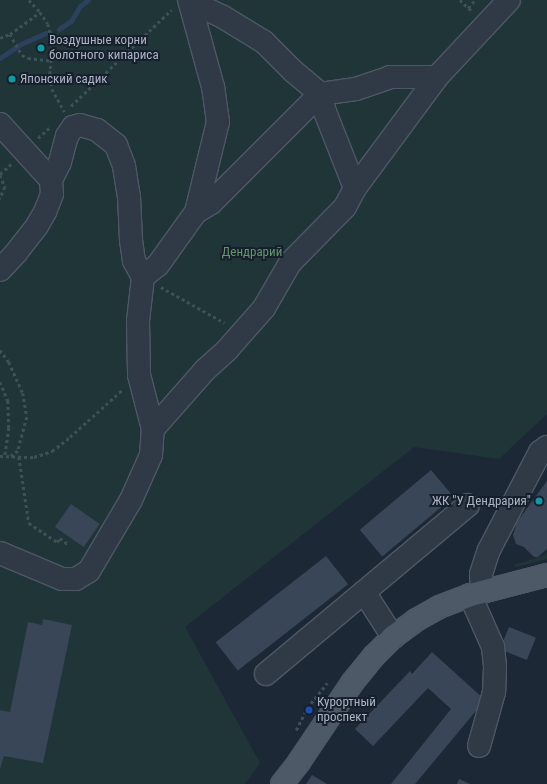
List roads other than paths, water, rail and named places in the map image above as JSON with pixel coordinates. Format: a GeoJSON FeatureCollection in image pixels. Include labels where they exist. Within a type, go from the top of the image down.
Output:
{"type":"FeatureCollection","features":[{"type":"Feature","properties":{"kind":"main road"},"geometry":{"type":"LineString","coordinates":[[282,784],[299,762],[352,683],[374,656],[393,637],[416,620],[439,607],[476,594],[547,575]]}},
{"type":"Feature","properties":{"kind":"lane"},"geometry":{"type":"LineString","coordinates":[[153,429],[205,370],[227,350],[264,308],[290,263],[345,207],[354,188],[438,77],[509,0]]}},
{"type":"Feature","properties":{"kind":"lane"},"geometry":{"type":"LineString","coordinates":[[186,2],[223,17],[264,42],[293,71],[320,94],[325,112],[354,188]]}},
{"type":"Feature","properties":{"kind":"lane"},"geometry":{"type":"LineString","coordinates":[[143,277],[158,265],[196,212],[218,122],[213,87],[186,2]]}},
{"type":"Feature","properties":{"kind":"lane"},"geometry":{"type":"LineString","coordinates":[[196,212],[211,203],[320,94],[356,89],[390,77],[438,77]]}},
{"type":"Feature","properties":{"kind":"lane"},"geometry":{"type":"LineString","coordinates":[[0,270],[16,253],[45,212],[52,194],[51,180],[60,162],[67,136],[73,128],[73,119],[97,130],[116,145],[124,166],[129,196],[131,240],[134,261],[143,277],[138,321],[139,375],[153,429],[151,455],[131,500],[89,571],[76,579],[62,579],[0,553]]}},
{"type":"Feature","properties":{"kind":"lane"},"geometry":{"type":"LineString","coordinates":[[0,124],[51,180]]}},
{"type":"Feature","properties":{"kind":"lane"},"geometry":{"type":"LineString","coordinates":[[479,746],[494,692],[495,667],[493,648],[476,594],[489,550],[540,452],[547,447]]}},
{"type":"Feature","properties":{"kind":"lane"},"geometry":{"type":"LineString","coordinates":[[266,674],[468,505]]}},
{"type":"Feature","properties":{"kind":"lane"},"geometry":{"type":"LineString","coordinates":[[364,592],[393,637]]}},
{"type":"Feature","properties":{"kind":"waterway"},"geometry":{"type":"LineString","coordinates":[[59,29],[71,21],[80,6],[88,0]]}},
{"type":"Feature","properties":{"kind":"waterway"},"geometry":{"type":"LineString","coordinates":[[0,58],[21,44],[46,33]]}},
{"type":"Feature","properties":{"kind":"place","name":"Воздушные корни болотного кипариса"},"geometry":{"type":"Point","coordinates":[41,48]}},
{"type":"Feature","properties":{"kind":"place","name":"Японский садик"},"geometry":{"type":"Point","coordinates":[12,79]}},
{"type":"Feature","properties":{"kind":"place","name":"ЖК \"У Дендрария\""},"geometry":{"type":"Point","coordinates":[539,501]}},
{"type":"Feature","properties":{"kind":"place","name":"Курортный проспект"},"geometry":{"type":"Point","coordinates":[309,710]}},
{"type":"Feature","properties":{"kind":"park label","name":"Дендрарий"},"geometry":{"type":"Point","coordinates":[252,252]}}]}
